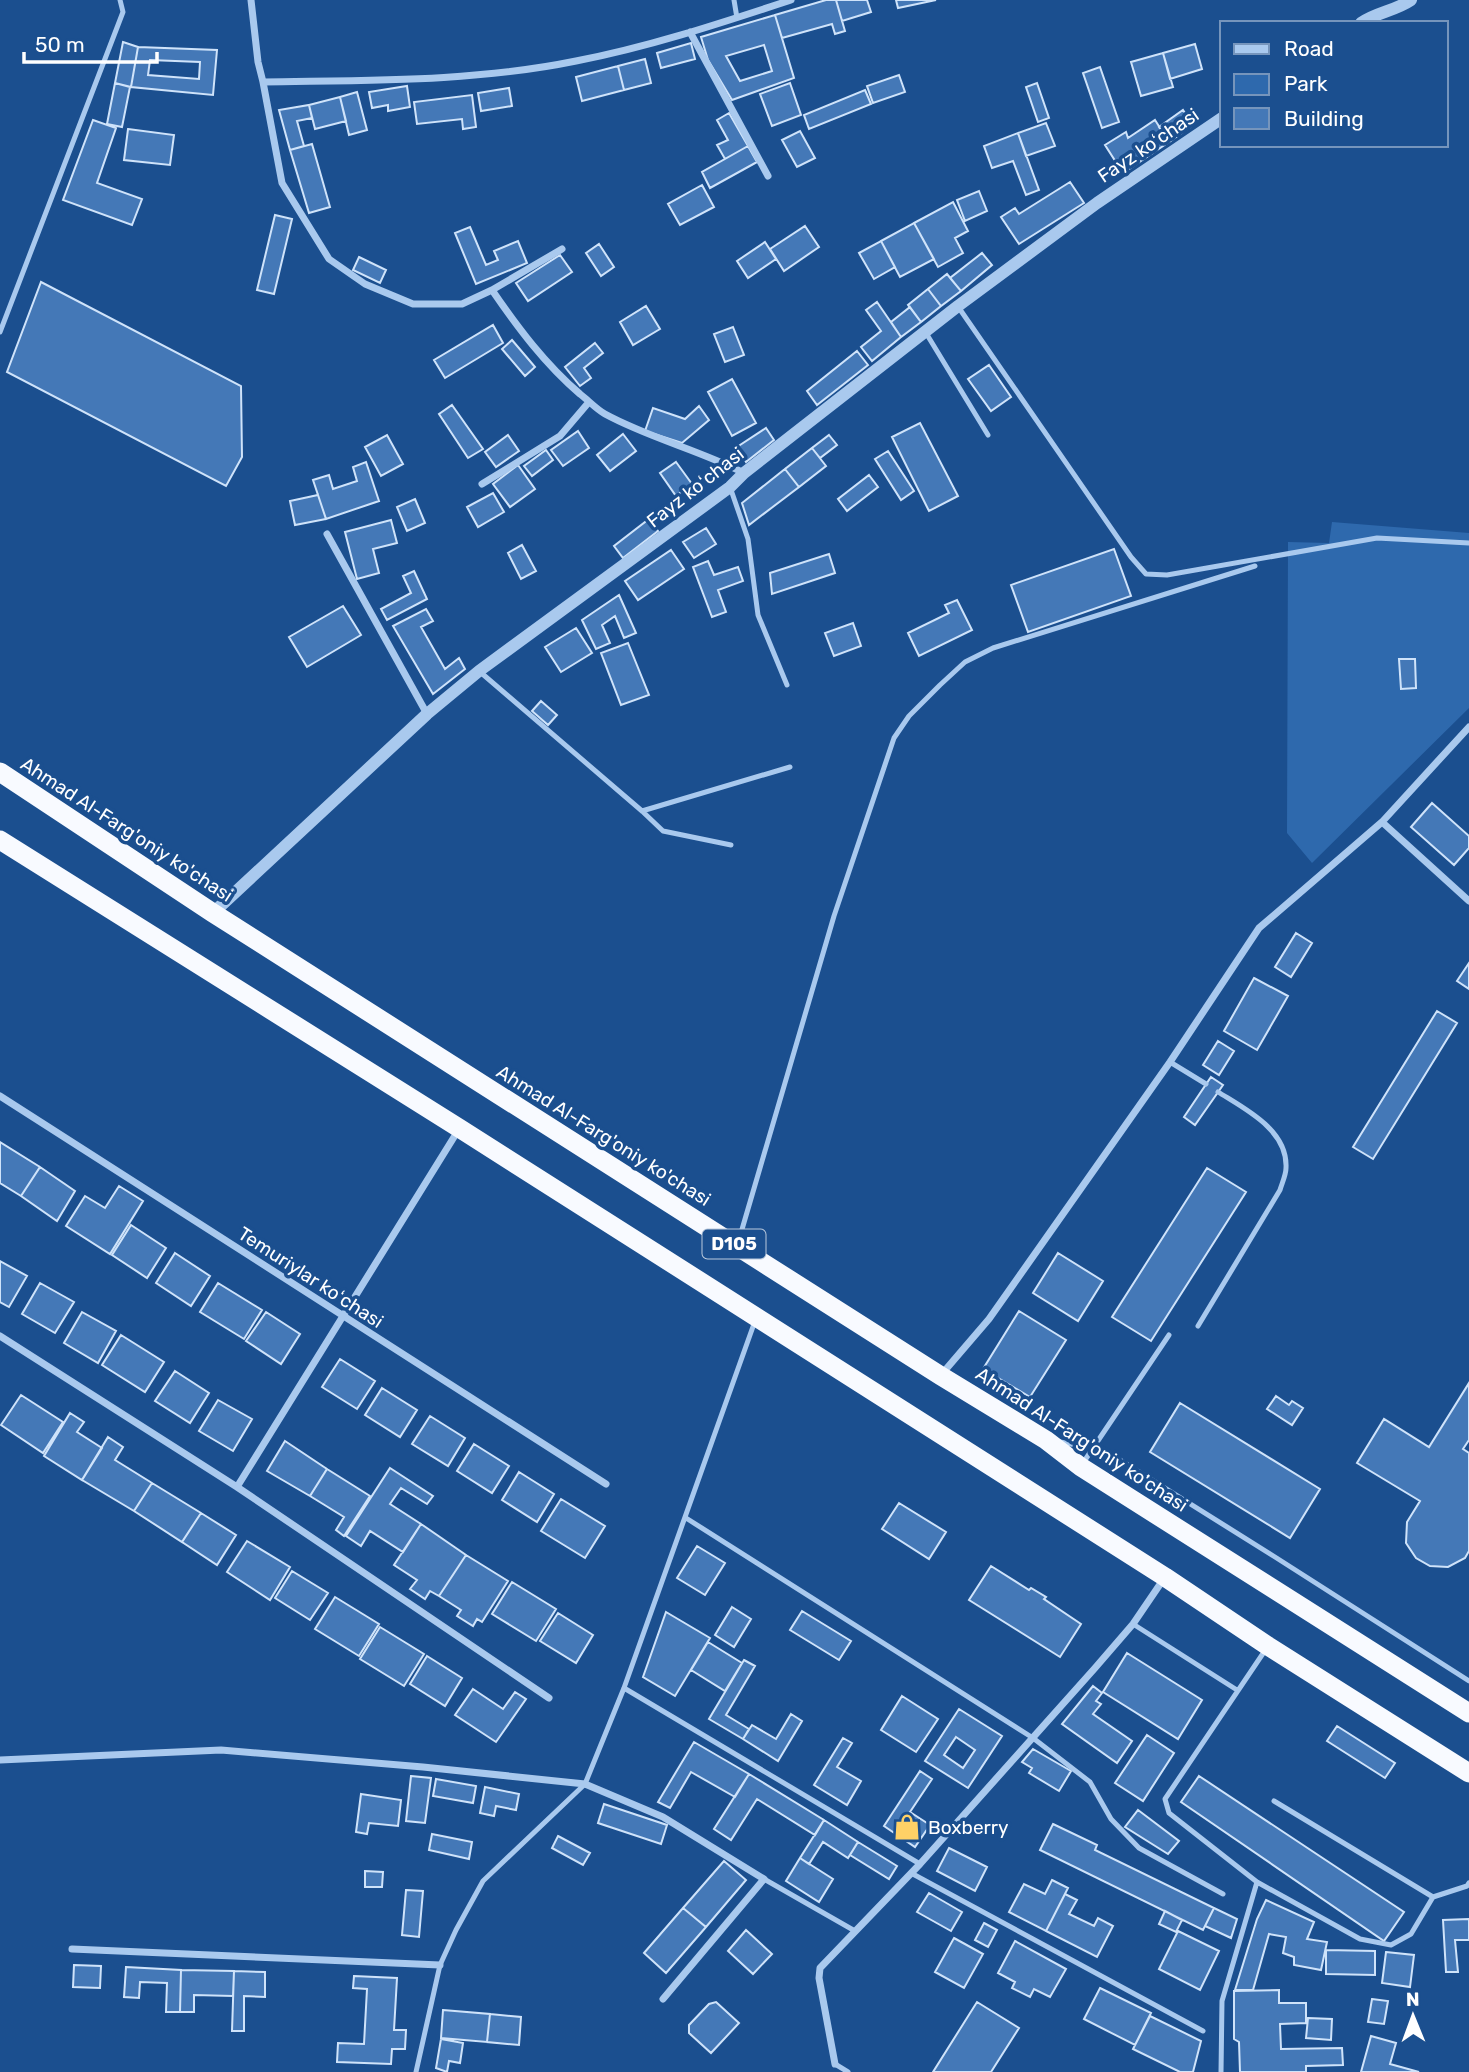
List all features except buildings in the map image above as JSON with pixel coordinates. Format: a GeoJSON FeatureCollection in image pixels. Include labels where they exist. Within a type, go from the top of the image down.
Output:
{"type":"FeatureCollection","features":[{"type":"Feature","properties":{"kind":"highway","name":"Ahmad Al-Farg'oniy ko'chasi"},"geometry":{"type":"LineString","coordinates":[[0,772],[213,913],[1046,1440],[1082,1466],[1469,1713]]}},
{"type":"Feature","properties":{"kind":"highway","name":"D105"},"geometry":{"type":"LineString","coordinates":[[0,840],[459,1128],[1469,1773]]}},
{"type":"Feature","properties":{"kind":"street"},"geometry":{"type":"LineString","coordinates":[[251,0],[258,62],[282,183],[328,259],[365,284],[413,304],[463,303],[492,290],[562,249]]}},
{"type":"Feature","properties":{"kind":"street"},"geometry":{"type":"LineString","coordinates":[[263,82],[416,79],[499,72],[576,61],[691,32],[791,0]]}},
{"type":"Feature","properties":{"kind":"street"},"geometry":{"type":"LineString","coordinates":[[1388,0],[1406,4]]}},
{"type":"Feature","properties":{"kind":"street"},"geometry":{"type":"LineString","coordinates":[[1364,21],[1406,4]]}},
{"type":"Feature","properties":{"kind":"street"},"geometry":{"type":"LineString","coordinates":[[691,32],[768,176]]}},
{"type":"Feature","properties":{"kind":"street","name":"Fayz koʻchasi"},"geometry":{"type":"LineString","coordinates":[[213,913],[427,714],[479,671],[730,487],[744,473],[958,306],[1097,203],[1220,119]]}},
{"type":"Feature","properties":{"kind":"street"},"geometry":{"type":"LineString","coordinates":[[492,290],[524,336],[562,379],[602,413],[656,439],[721,461],[744,473]]}},
{"type":"Feature","properties":{"kind":"street"},"geometry":{"type":"LineString","coordinates":[[482,484],[560,436],[589,402]]}},
{"type":"Feature","properties":{"kind":"street"},"geometry":{"type":"LineString","coordinates":[[327,534],[427,714]]}},
{"type":"Feature","properties":{"kind":"street"},"geometry":{"type":"LineString","coordinates":[[941,1376],[989,1319],[1171,1062],[1259,928],[1382,822],[1469,727]]}},
{"type":"Feature","properties":{"kind":"street"},"geometry":{"type":"LineString","coordinates":[[1382,822],[1469,901]]}},
{"type":"Feature","properties":{"kind":"street","name":"Temuriylar koʻchasi"},"geometry":{"type":"LineString","coordinates":[[0,1097],[606,1484]]}},
{"type":"Feature","properties":{"kind":"street"},"geometry":{"type":"LineString","coordinates":[[237,1487],[459,1128]]}},
{"type":"Feature","properties":{"kind":"street"},"geometry":{"type":"LineString","coordinates":[[0,1336],[237,1487],[549,1698]]}},
{"type":"Feature","properties":{"kind":"street"},"geometry":{"type":"LineString","coordinates":[[836,2068],[819,1978],[820,1968],[920,1864],[1133,1624],[1165,1577]]}},
{"type":"Feature","properties":{"kind":"street"},"geometry":{"type":"LineString","coordinates":[[0,1760],[221,1750],[585,1784],[663,1817],[764,1879],[663,2000]]}},
{"type":"Feature","properties":{"kind":"street"},"geometry":{"type":"LineString","coordinates":[[72,1949],[440,1965]]}},
{"type":"Feature","properties":{"kind":"lane"},"geometry":{"type":"LineString","coordinates":[[0,332],[123,12],[120,0]]}},
{"type":"Feature","properties":{"kind":"lane"},"geometry":{"type":"LineString","coordinates":[[734,0],[737,18]]}},
{"type":"Feature","properties":{"kind":"lane"},"geometry":{"type":"LineString","coordinates":[[958,306],[1131,557],[1146,574],[1167,575],[1377,538],[1469,543]]}},
{"type":"Feature","properties":{"kind":"lane"},"geometry":{"type":"LineString","coordinates":[[925,332],[988,435]]}},
{"type":"Feature","properties":{"kind":"lane"},"geometry":{"type":"LineString","coordinates":[[730,487],[748,539],[758,615],[787,685]]}},
{"type":"Feature","properties":{"kind":"lane"},"geometry":{"type":"LineString","coordinates":[[737,1246],[834,916],[894,738],[909,716],[965,662],[993,648],[1255,566]]}},
{"type":"Feature","properties":{"kind":"lane"},"geometry":{"type":"LineString","coordinates":[[479,671],[663,831],[731,845]]}},
{"type":"Feature","properties":{"kind":"lane"},"geometry":{"type":"LineString","coordinates":[[642,811],[790,767]]}},
{"type":"Feature","properties":{"kind":"lane"},"geometry":{"type":"LineString","coordinates":[[1171,1062],[1206,1084]]}},
{"type":"Feature","properties":{"kind":"lane"},"geometry":{"type":"LineString","coordinates":[[1198,1326],[1280,1189],[1286,1169],[1284,1152],[1275,1135],[1256,1115],[1218,1092]]}},
{"type":"Feature","properties":{"kind":"lane"},"geometry":{"type":"LineString","coordinates":[[416,2072],[440,1965],[483,1881],[585,1784],[624,1688],[756,1318]]}},
{"type":"Feature","properties":{"kind":"lane"},"geometry":{"type":"LineString","coordinates":[[1082,1466],[1169,1335]]}},
{"type":"Feature","properties":{"kind":"lane"},"geometry":{"type":"LineString","coordinates":[[1046,1440],[1093,1448],[1116,1458],[1469,1681]]}},
{"type":"Feature","properties":{"kind":"lane"},"geometry":{"type":"LineString","coordinates":[[686,1518],[1032,1738],[1090,1782],[1111,1819],[1139,1849],[1223,1894]]}},
{"type":"Feature","properties":{"kind":"lane"},"geometry":{"type":"LineString","coordinates":[[1133,1624],[1237,1690]]}},
{"type":"Feature","properties":{"kind":"lane"},"geometry":{"type":"LineString","coordinates":[[1268,1646],[1165,1799],[1169,1813],[1257,1882],[1360,1939],[1391,1945],[1411,1934],[1433,1898],[1469,1883]]}},
{"type":"Feature","properties":{"kind":"lane"},"geometry":{"type":"LineString","coordinates":[[624,1688],[920,1864]]}},
{"type":"Feature","properties":{"kind":"lane"},"geometry":{"type":"LineString","coordinates":[[1274,1801],[1433,1898]]}},
{"type":"Feature","properties":{"kind":"lane"},"geometry":{"type":"LineString","coordinates":[[911,1873],[1203,2031]]}},
{"type":"Feature","properties":{"kind":"lane"},"geometry":{"type":"LineString","coordinates":[[764,1879],[855,1931]]}},
{"type":"Feature","properties":{"kind":"lane"},"geometry":{"type":"LineString","coordinates":[[1221,2072],[1222,2001],[1257,1882]]}},
{"type":"Feature","properties":{"kind":"lane"},"geometry":{"type":"LineString","coordinates":[[836,2068],[848,2072]]}},
{"type":"Feature","properties":{"kind":"green space"},"geometry":{"type":"Polygon","coordinates":[[[1332,522],[1469,533],[1469,708],[1312,863],[1287,833],[1288,542],[1329,543],[1332,522]]]}},
{"type":"Feature","properties":{"kind":"place","name":"Boxberry"},"geometry":{"type":"Point","coordinates":[907,1827]}}]}
